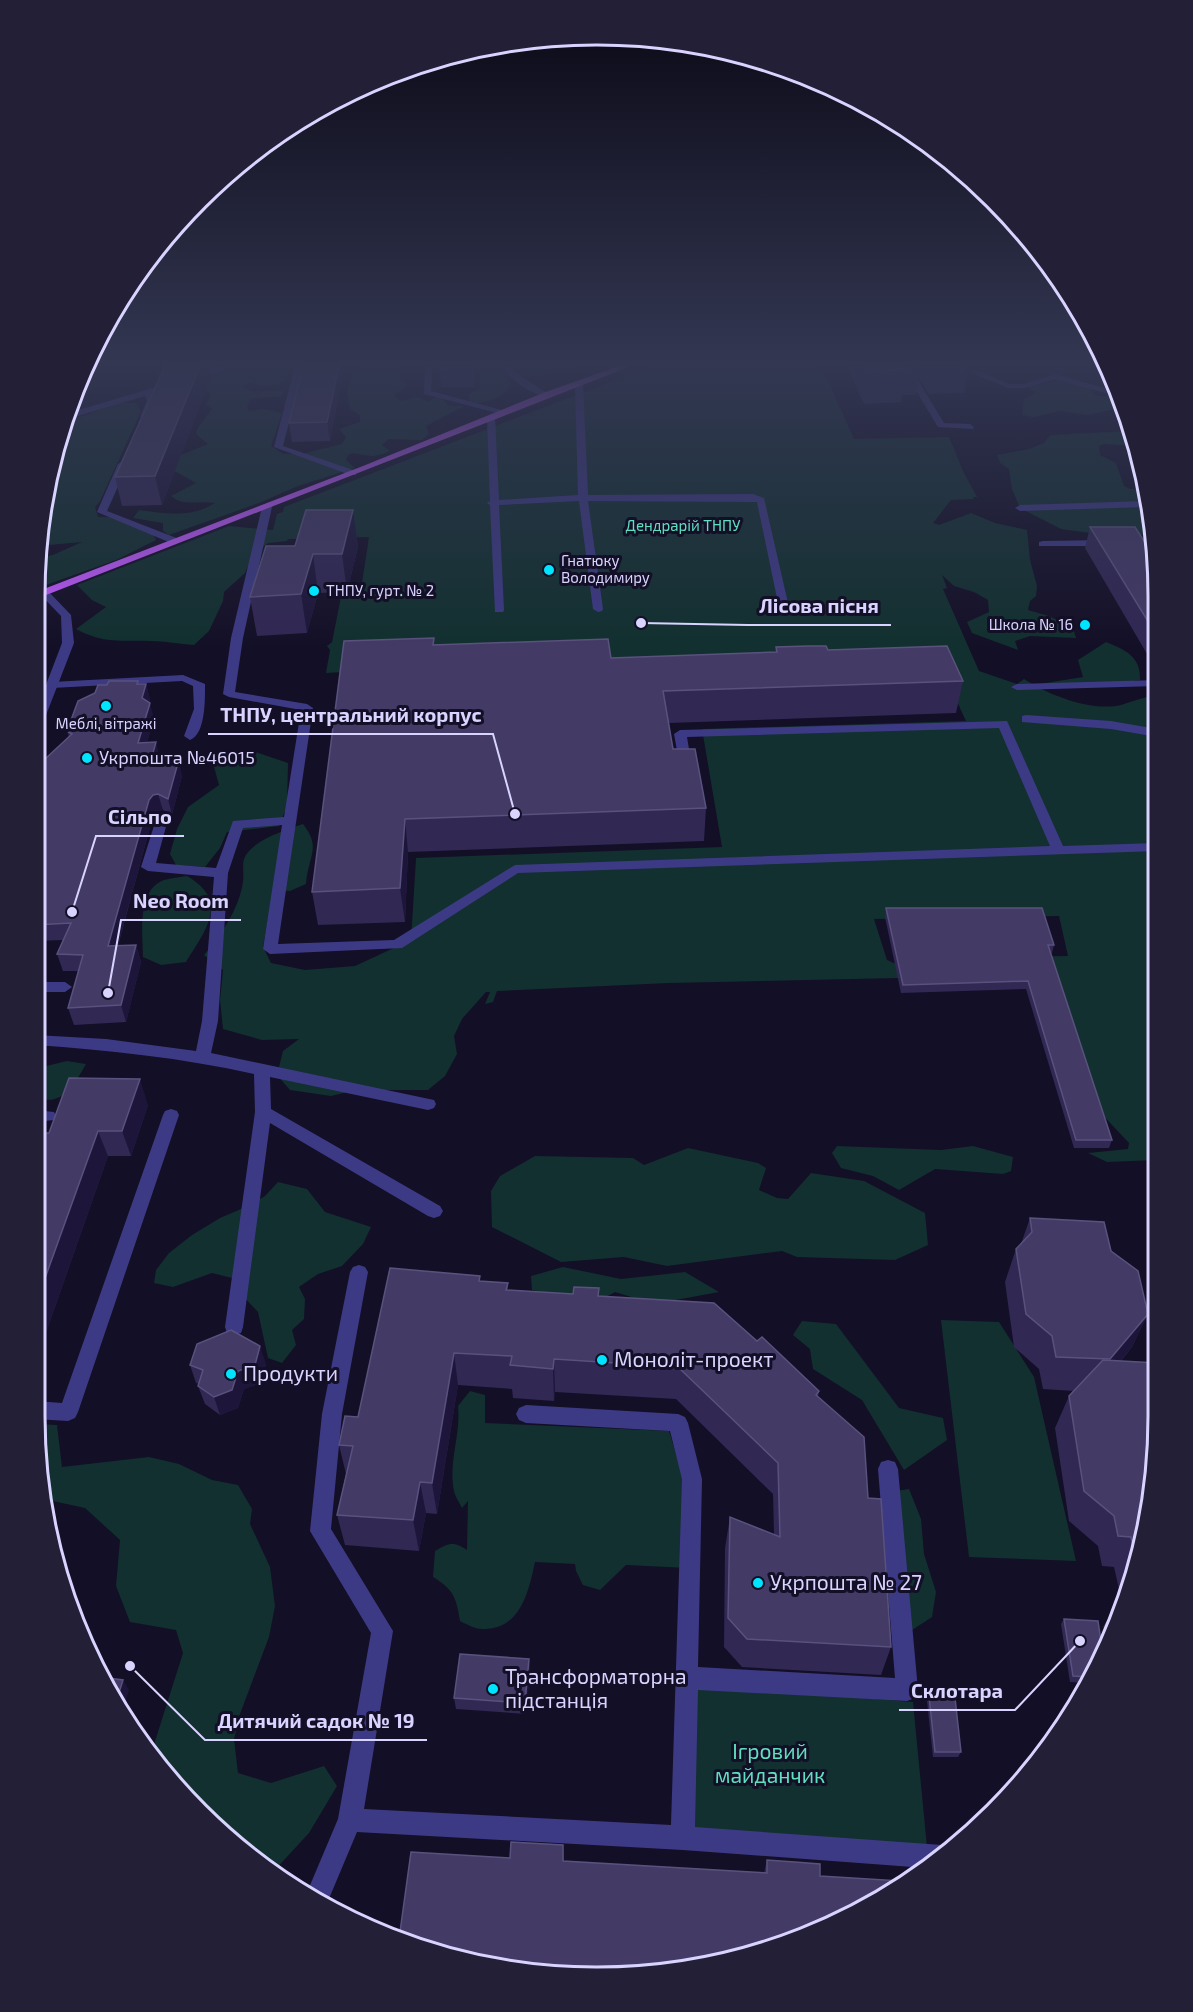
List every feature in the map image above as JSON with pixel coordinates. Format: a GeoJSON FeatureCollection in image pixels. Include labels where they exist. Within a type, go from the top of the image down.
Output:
{"type":"FeatureCollection","features":[{"type":"Feature","properties":{"kind":"main road"},"geometry":{"type":"LineString","coordinates":[[45,593],[387,460]]}},
{"type":"Feature","properties":{"kind":"street"},"geometry":{"type":"LineString","coordinates":[[125,460],[102,512],[175,541]]}},
{"type":"Feature","properties":{"kind":"street"},"geometry":{"type":"LineString","coordinates":[[314,460],[353,474]]}},
{"type":"Feature","properties":{"kind":"street"},"geometry":{"type":"LineString","coordinates":[[491,460],[499,610]]}},
{"type":"Feature","properties":{"kind":"street"},"geometry":{"type":"LineString","coordinates":[[582,460],[583,498],[598,609]]}},
{"type":"Feature","properties":{"kind":"street"},"geometry":{"type":"LineString","coordinates":[[492,503],[583,498],[753,497],[760,500],[783,603]]}},
{"type":"Feature","properties":{"kind":"street"},"geometry":{"type":"LineString","coordinates":[[1020,508],[1140,504]]}},
{"type":"Feature","properties":{"kind":"street"},"geometry":{"type":"LineString","coordinates":[[267,507],[237,638],[229,694],[307,708],[270,949],[397,945],[514,869],[1148,847]]}},
{"type":"Feature","properties":{"kind":"street"},"geometry":{"type":"LineString","coordinates":[[1043,544],[1113,543]]}},
{"type":"Feature","properties":{"kind":"street"},"geometry":{"type":"LineString","coordinates":[[45,599],[66,615],[68,643],[45,704]]}},
{"type":"Feature","properties":{"kind":"street"},"geometry":{"type":"LineString","coordinates":[[52,685],[183,678],[200,684],[200,709],[190,736]]}},
{"type":"Feature","properties":{"kind":"street"},"geometry":{"type":"LineString","coordinates":[[1017,687],[1148,683]]}},
{"type":"Feature","properties":{"kind":"street"},"geometry":{"type":"LineString","coordinates":[[1026,719],[1111,725],[1148,731]]}},
{"type":"Feature","properties":{"kind":"street"},"geometry":{"type":"LineString","coordinates":[[687,776],[680,734],[1003,724],[1058,850]]}},
{"type":"Feature","properties":{"kind":"street"},"geometry":{"type":"LineString","coordinates":[[163,816],[148,867],[221,873]]}},
{"type":"Feature","properties":{"kind":"street"},"geometry":{"type":"LineString","coordinates":[[202,1057],[210,1021],[221,873],[238,824],[288,821]]}},
{"type":"Feature","properties":{"kind":"street"},"geometry":{"type":"LineString","coordinates":[[45,987],[65,987]]}},
{"type":"Feature","properties":{"kind":"street"},"geometry":{"type":"LineString","coordinates":[[45,1041],[106,1044],[202,1057],[428,1104]]}},
{"type":"Feature","properties":{"kind":"street"},"geometry":{"type":"LineString","coordinates":[[234,1327],[263,1112],[262,1070]]}},
{"type":"Feature","properties":{"kind":"street"},"geometry":{"type":"LineString","coordinates":[[263,1112],[434,1211]]}},
{"type":"Feature","properties":{"kind":"street"},"geometry":{"type":"LineString","coordinates":[[45,1411],[68,1412],[171,1115]]}},
{"type":"Feature","properties":{"kind":"street"},"geometry":{"type":"LineString","coordinates":[[319,1892],[350,1820],[382,1630],[320,1531],[332,1414],[359,1272]]}},
{"type":"Feature","properties":{"kind":"street"},"geometry":{"type":"LineString","coordinates":[[526,1414],[678,1423],[692,1479],[689,1678],[683,1838]]}},
{"type":"Feature","properties":{"kind":"street"},"geometry":{"type":"LineString","coordinates":[[689,1678],[907,1690],[888,1469]]}},
{"type":"Feature","properties":{"kind":"street"},"geometry":{"type":"LineString","coordinates":[[350,1820],[683,1838],[928,1856]]}},
{"type":"Feature","properties":{"kind":"green space"},"geometry":{"type":"Polygon","coordinates":[[[63,460],[119,460],[95,507],[98,517],[110,517],[153,534],[156,540],[116,560],[45,585],[46,556],[82,542],[48,545],[63,460]]]}},
{"type":"Feature","properties":{"kind":"green space"},"geometry":{"type":"Polygon","coordinates":[[[175,460],[346,460],[355,468],[298,486],[259,503],[169,535],[163,531],[163,523],[133,518],[139,510],[188,513],[215,503],[187,502],[171,496],[196,483],[171,469],[175,460]]]}},
{"type":"Feature","properties":{"kind":"green space","name":"Дендрарій ТНПУ"},"geometry":{"type":"Polygon","coordinates":[[[407,460],[958,460],[977,497],[951,500],[933,523],[939,525],[971,513],[995,523],[1027,530],[1030,560],[1037,586],[1036,596],[1030,601],[1028,610],[1049,616],[1073,628],[1076,638],[1030,636],[1015,641],[1018,650],[972,633],[967,622],[989,612],[988,600],[974,592],[954,586],[942,575],[947,588],[943,589],[979,671],[1017,684],[1024,679],[1045,691],[1084,704],[1109,707],[1148,697],[1148,1160],[1107,1162],[1088,1153],[1128,1149],[1129,1143],[1096,1108],[1040,992],[987,957],[1068,956],[1059,916],[874,919],[887,960],[919,974],[898,978],[669,983],[497,991],[493,1002],[485,1004],[490,992],[486,992],[462,1019],[454,1036],[457,1054],[445,1076],[428,1090],[356,1090],[331,1096],[290,1090],[277,1075],[283,1051],[299,1039],[262,1040],[223,1029],[220,1000],[223,970],[204,955],[223,930],[238,902],[243,882],[244,859],[248,852],[261,841],[303,824],[309,832],[313,846],[306,884],[290,891],[273,890],[263,947],[271,963],[305,970],[355,966],[411,940],[416,858],[722,847],[702,729],[966,721],[946,678],[440,667],[326,673],[330,650],[327,646],[332,642],[341,597],[360,596],[369,537],[288,539],[268,543],[253,554],[245,573],[224,592],[223,601],[209,631],[194,645],[104,639],[76,629],[106,607],[92,600],[77,585],[229,526],[273,530],[277,514],[283,512],[284,507],[407,460]]]}},
{"type":"Feature","properties":{"kind":"green space"},"geometry":{"type":"Polygon","coordinates":[[[999,460],[1110,460],[1116,463],[1124,486],[1137,489],[1144,535],[1119,537],[1061,529],[1020,508],[1012,489],[1009,469],[999,460]]]}},
{"type":"Feature","properties":{"kind":"green space"},"geometry":{"type":"Polygon","coordinates":[[[1106,642],[1131,655],[1138,665],[1140,680],[1102,685],[1039,684],[1083,677],[1078,660],[1106,642]]]}},
{"type":"Feature","properties":{"kind":"green space"},"geometry":{"type":"Polygon","coordinates":[[[247,749],[288,763],[287,806],[279,826],[227,832],[220,848],[205,867],[176,865],[170,854],[177,829],[188,807],[219,785],[214,767],[230,751],[247,749]]]}},
{"type":"Feature","properties":{"kind":"green space"},"geometry":{"type":"Polygon","coordinates":[[[187,876],[208,895],[211,906],[210,916],[201,939],[186,962],[161,965],[143,957],[142,925],[145,902],[155,885],[164,880],[187,876]]]}},
{"type":"Feature","properties":{"kind":"green space"},"geometry":{"type":"Polygon","coordinates":[[[67,1061],[86,1064],[72,1087],[60,1097],[45,1100],[45,1066],[67,1061]]]}},
{"type":"Feature","properties":{"kind":"green space"},"geometry":{"type":"Polygon","coordinates":[[[837,1146],[941,1150],[973,1146],[1013,1157],[1011,1171],[1003,1174],[935,1169],[899,1190],[873,1176],[841,1168],[832,1153],[837,1146]]]}},
{"type":"Feature","properties":{"kind":"green space"},"geometry":{"type":"Polygon","coordinates":[[[688,1148],[758,1163],[766,1168],[759,1190],[777,1198],[788,1199],[811,1173],[864,1181],[925,1213],[928,1245],[895,1260],[797,1257],[782,1251],[667,1266],[624,1257],[561,1262],[492,1227],[491,1191],[500,1176],[535,1156],[633,1158],[644,1165],[688,1148]]]}},
{"type":"Feature","properties":{"kind":"green space"},"geometry":{"type":"Polygon","coordinates":[[[278,1182],[307,1189],[325,1212],[371,1227],[363,1244],[342,1266],[318,1274],[299,1287],[305,1299],[304,1319],[292,1330],[296,1345],[282,1363],[268,1358],[258,1312],[242,1295],[232,1278],[212,1273],[173,1287],[154,1283],[156,1270],[169,1253],[192,1235],[220,1218],[265,1196],[278,1182]]]}},
{"type":"Feature","properties":{"kind":"green space"},"geometry":{"type":"Polygon","coordinates":[[[563,1267],[621,1279],[685,1272],[719,1292],[654,1304],[615,1292],[597,1302],[532,1290],[531,1276],[563,1267]]]}},
{"type":"Feature","properties":{"kind":"green space"},"geometry":{"type":"Polygon","coordinates":[[[941,1320],[999,1322],[1034,1377],[1076,1561],[969,1557],[941,1320]]]}},
{"type":"Feature","properties":{"kind":"green space"},"geometry":{"type":"Polygon","coordinates":[[[802,1321],[836,1324],[899,1408],[943,1418],[947,1440],[904,1470],[862,1400],[813,1369],[810,1349],[793,1335],[802,1321]]]}},
{"type":"Feature","properties":{"kind":"green space"},"geometry":{"type":"Polygon","coordinates":[[[470,1391],[485,1395],[485,1423],[669,1431],[683,1478],[688,1568],[626,1565],[600,1590],[583,1585],[575,1564],[535,1562],[526,1596],[514,1616],[495,1628],[482,1629],[460,1621],[450,1590],[433,1577],[435,1551],[451,1544],[467,1550],[468,1501],[462,1508],[454,1491],[453,1470],[458,1406],[470,1391]]]}},
{"type":"Feature","properties":{"kind":"green space"},"geometry":{"type":"Polygon","coordinates":[[[45,1424],[57,1425],[62,1467],[149,1457],[179,1464],[212,1480],[238,1485],[252,1509],[250,1524],[270,1567],[275,1606],[269,1637],[240,1714],[234,1739],[238,1773],[271,1783],[324,1766],[337,1786],[309,1833],[279,1866],[233,1830],[207,1805],[154,1744],[183,1653],[176,1630],[130,1622],[116,1586],[120,1540],[85,1508],[52,1501],[45,1424]]]}},
{"type":"Feature","properties":{"kind":"green space"},"geometry":{"type":"Polygon","coordinates":[[[909,1489],[921,1519],[924,1554],[936,1592],[932,1617],[912,1630],[890,1609],[882,1572],[880,1533],[889,1492],[909,1489]]]}},
{"type":"Feature","properties":{"kind":"green space","name":"Ігровий майданчик"},"geometry":{"type":"Polygon","coordinates":[[[697,1685],[913,1702],[927,1847],[691,1833],[697,1685]]]}},
{"type":"Feature","properties":{"kind":"building"},"geometry":{"type":"Polygon","coordinates":[[[123,460],[162,460],[155,476],[115,477],[123,460]]]}},
{"type":"Feature","properties":{"kind":"building"},"geometry":{"type":"Polygon","coordinates":[[[306,510],[353,510],[342,554],[313,554],[301,594],[250,597],[266,546],[295,546],[306,510]]]}},
{"type":"Feature","properties":{"kind":"building"},"geometry":{"type":"Polygon","coordinates":[[[1090,527],[1135,527],[1145,542],[1148,621],[1090,527]]]}},
{"type":"Feature","properties":{"kind":"building"},"geometry":{"type":"Polygon","coordinates":[[[434,638],[433,645],[608,639],[611,658],[777,652],[776,647],[826,646],[828,650],[947,646],[963,681],[663,691],[673,749],[695,749],[706,808],[405,819],[400,888],[312,892],[344,641],[434,638]]]}},
{"type":"Feature","properties":{"kind":"building"},"geometry":{"type":"Polygon","coordinates":[[[109,681],[138,681],[137,684],[146,684],[142,698],[150,703],[138,743],[156,742],[151,760],[179,759],[168,799],[158,794],[153,795],[149,800],[108,946],[136,945],[121,1005],[68,1008],[83,955],[57,954],[71,923],[45,924],[45,759],[72,734],[67,731],[78,701],[95,693],[98,685],[107,685],[109,681]]]}},
{"type":"Feature","properties":{"kind":"building"},"geometry":{"type":"Polygon","coordinates":[[[886,908],[1042,908],[1054,945],[1048,945],[1112,1140],[1076,1140],[1028,981],[903,985],[886,908]]]}},
{"type":"Feature","properties":{"kind":"building"},"geometry":{"type":"Polygon","coordinates":[[[69,1078],[140,1079],[122,1131],[98,1131],[45,1278],[45,1133],[49,1133],[69,1078]]]}},
{"type":"Feature","properties":{"kind":"building"},"geometry":{"type":"Polygon","coordinates":[[[1030,1218],[1104,1222],[1111,1251],[1138,1271],[1148,1314],[1110,1359],[1056,1357],[1052,1336],[1026,1314],[1016,1249],[1032,1232],[1030,1218]]]}},
{"type":"Feature","properties":{"kind":"building"},"geometry":{"type":"Polygon","coordinates":[[[390,1268],[480,1276],[479,1281],[508,1283],[506,1290],[573,1294],[574,1287],[599,1288],[598,1296],[714,1303],[757,1341],[762,1337],[819,1391],[816,1395],[864,1437],[868,1498],[881,1499],[891,1647],[747,1639],[728,1618],[730,1517],[780,1537],[778,1463],[678,1367],[554,1359],[553,1369],[510,1365],[512,1356],[454,1353],[432,1483],[420,1482],[413,1520],[337,1515],[353,1446],[339,1445],[345,1416],[358,1417],[390,1268]]]}},
{"type":"Feature","properties":{"kind":"building"},"geometry":{"type":"Polygon","coordinates":[[[231,1330],[260,1346],[255,1365],[238,1371],[232,1390],[214,1397],[198,1386],[203,1370],[190,1365],[197,1344],[231,1330]]]}},
{"type":"Feature","properties":{"kind":"building"},"geometry":{"type":"Polygon","coordinates":[[[1103,1360],[1148,1362],[1147,1452],[1132,1543],[1131,1537],[1118,1536],[1114,1516],[1084,1491],[1069,1396],[1103,1360]]]}},
{"type":"Feature","properties":{"kind":"building"},"geometry":{"type":"Polygon","coordinates":[[[1064,1619],[1098,1621],[1101,1639],[1082,1677],[1073,1676],[1064,1619]]]}},
{"type":"Feature","properties":{"kind":"building","name":"Трансформаторна підстанція"},"geometry":{"type":"Polygon","coordinates":[[[460,1654],[529,1659],[525,1703],[454,1698],[460,1654]]]}},
{"type":"Feature","properties":{"kind":"building"},"geometry":{"type":"Polygon","coordinates":[[[112,1679],[123,1680],[119,1692],[112,1679]]]}},
{"type":"Feature","properties":{"kind":"building"},"geometry":{"type":"Polygon","coordinates":[[[929,1696],[955,1698],[961,1752],[935,1752],[929,1696]]]}},
{"type":"Feature","properties":{"kind":"building"},"geometry":{"type":"Polygon","coordinates":[[[511,1842],[563,1845],[563,1861],[767,1873],[767,1860],[820,1864],[820,1876],[893,1880],[840,1910],[774,1938],[704,1956],[633,1966],[560,1966],[525,1962],[454,1948],[400,1931],[411,1852],[510,1858],[511,1842]]]}},
{"type":"Feature","properties":{"kind":"place","name":"Гнатюку Володимиру"},"geometry":{"type":"Point","coordinates":[549,570]}},
{"type":"Feature","properties":{"kind":"place","name":"ТНПУ, гурт. № 2"},"geometry":{"type":"Point","coordinates":[314,591]}},
{"type":"Feature","properties":{"kind":"place","name":"Лісова пісня"},"geometry":{"type":"Point","coordinates":[641,623]}},
{"type":"Feature","properties":{"kind":"place","name":"Школа № 16"},"geometry":{"type":"Point","coordinates":[1085,625]}},
{"type":"Feature","properties":{"kind":"place","name":"Меблі, вітражі"},"geometry":{"type":"Point","coordinates":[106,706]}},
{"type":"Feature","properties":{"kind":"place","name":"Укрпошта №46015"},"geometry":{"type":"Point","coordinates":[87,758]}},
{"type":"Feature","properties":{"kind":"place","name":"ТНПУ, центральний корпус"},"geometry":{"type":"Point","coordinates":[515,814]}},
{"type":"Feature","properties":{"kind":"place","name":"Сільпо"},"geometry":{"type":"Point","coordinates":[72,912]}},
{"type":"Feature","properties":{"kind":"place","name":"Neo Room"},"geometry":{"type":"Point","coordinates":[108,993]}},
{"type":"Feature","properties":{"kind":"place","name":"Моноліт-проект"},"geometry":{"type":"Point","coordinates":[602,1360]}},
{"type":"Feature","properties":{"kind":"place","name":"Продукти"},"geometry":{"type":"Point","coordinates":[231,1374]}},
{"type":"Feature","properties":{"kind":"place","name":"Укрпошта № 27"},"geometry":{"type":"Point","coordinates":[758,1583]}},
{"type":"Feature","properties":{"kind":"place","name":"Склотара"},"geometry":{"type":"Point","coordinates":[1080,1641]}},
{"type":"Feature","properties":{"kind":"place","name":"Дитячий садок № 19"},"geometry":{"type":"Point","coordinates":[130,1666]}},
{"type":"Feature","properties":{"kind":"place","name":"Трансформаторна підстанція"},"geometry":{"type":"Point","coordinates":[493,1689]}}]}
